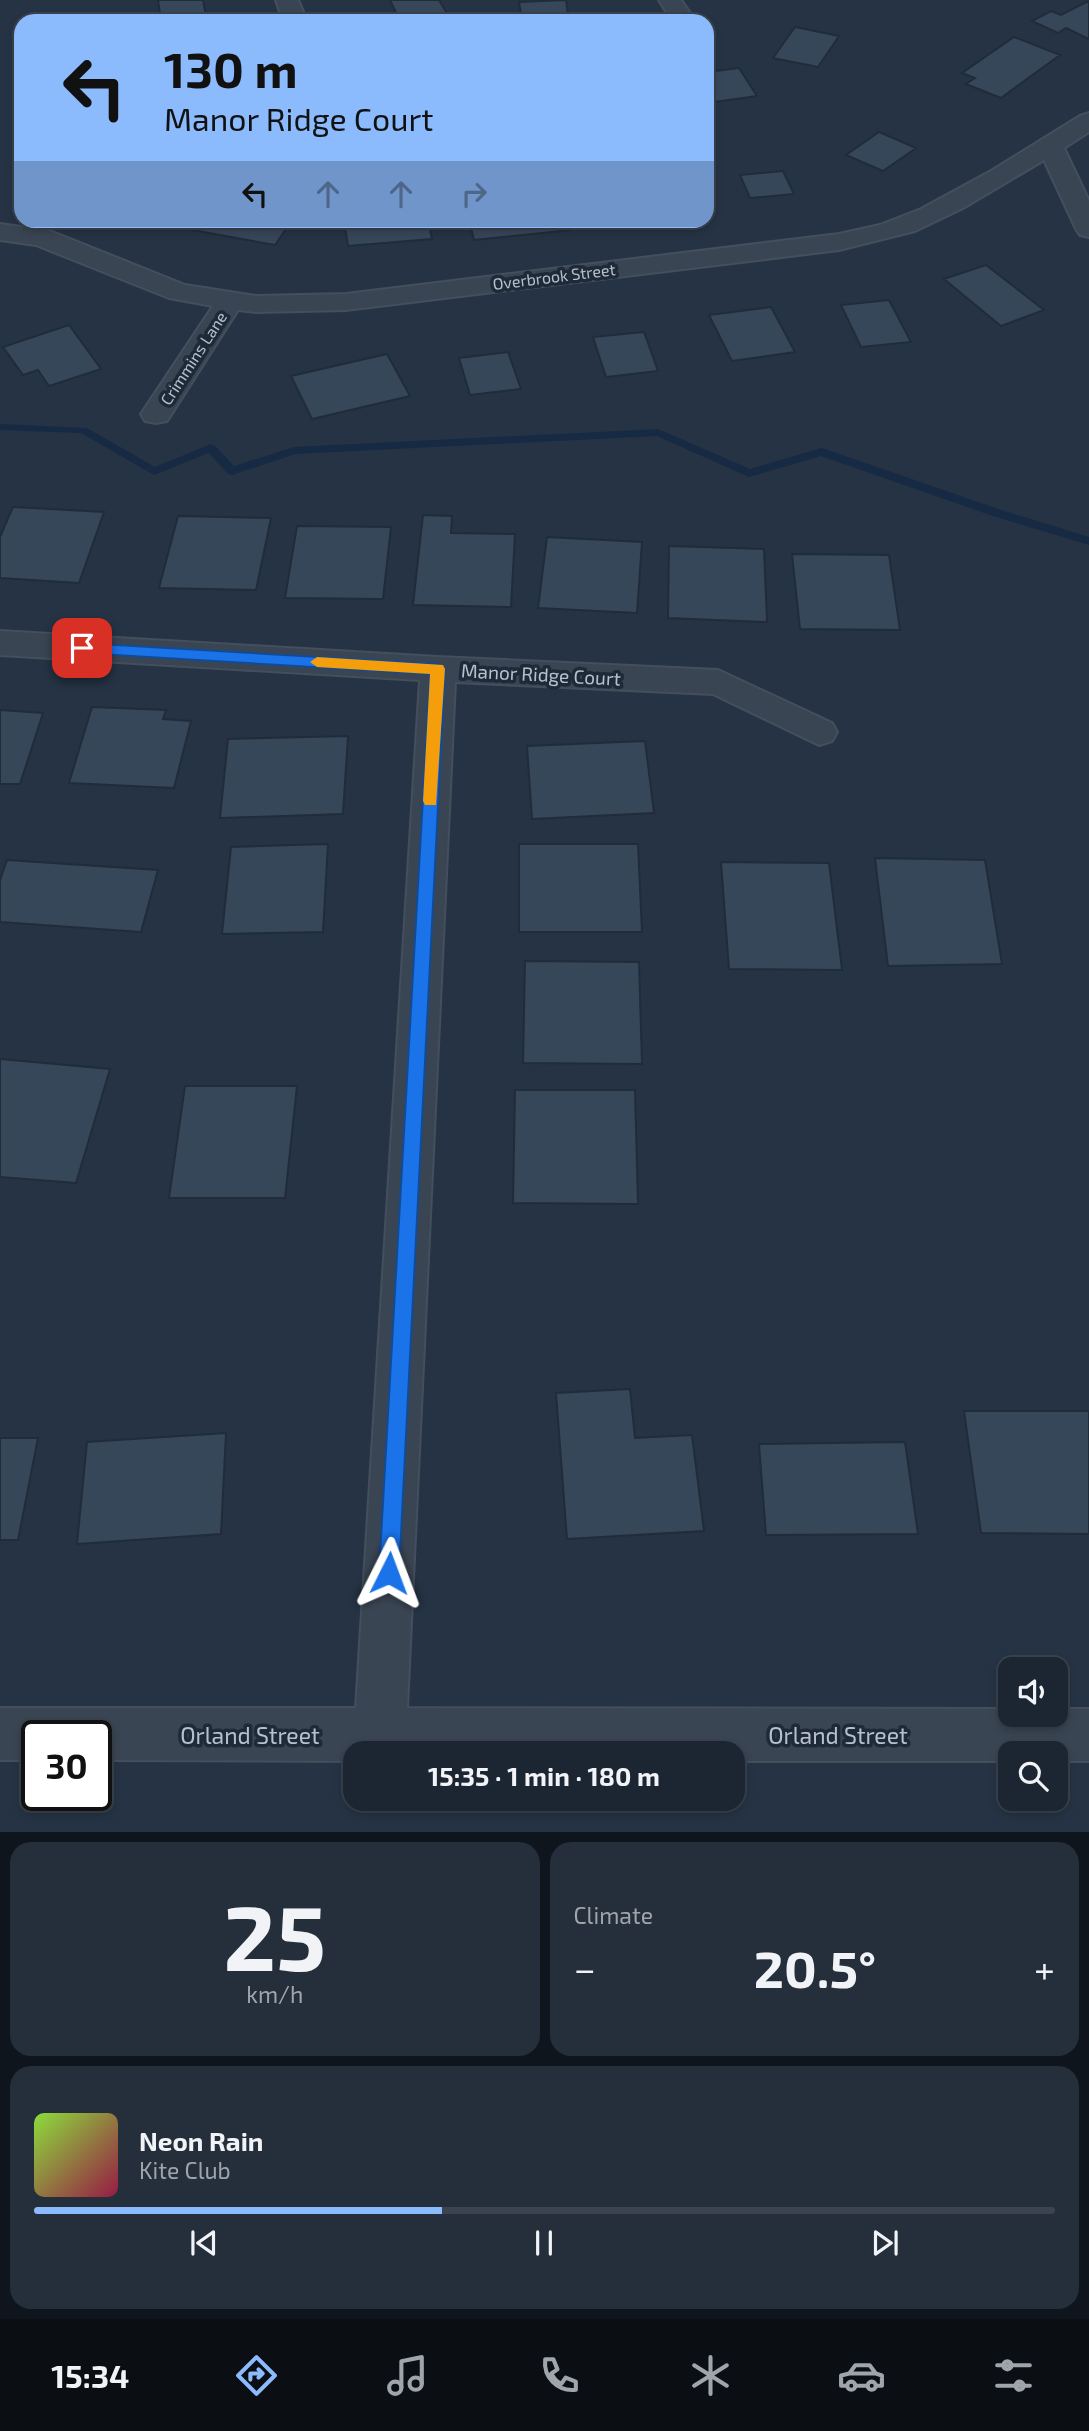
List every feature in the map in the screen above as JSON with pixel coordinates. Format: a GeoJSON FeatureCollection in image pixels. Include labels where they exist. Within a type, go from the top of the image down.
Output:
{"type":"FeatureCollection","features":[{"type":"Feature","properties":{"kind":"street","name":"Overbrook Street"},"geometry":{"type":"LineString","coordinates":[[0,232],[40,237],[179,292],[229,302],[256,304],[346,302],[839,242],[905,226],[967,196],[1089,121]]}},
{"type":"Feature","properties":{"kind":"street"},"geometry":{"type":"LineString","coordinates":[[1050,145],[1089,229]]}},
{"type":"Feature","properties":{"kind":"street","name":"Crimmins Lane"},"geometry":{"type":"LineString","coordinates":[[156,414],[229,302]]}},
{"type":"Feature","properties":{"kind":"street","name":"Manor Ridge Court"},"geometry":{"type":"LineString","coordinates":[[0,643],[438,669],[718,682],[819,732]]}},
{"type":"Feature","properties":{"kind":"street"},"geometry":{"type":"LineString","coordinates":[[380,1735],[438,669]]}},
{"type":"Feature","properties":{"kind":"street","name":"Orland Street"},"geometry":{"type":"LineString","coordinates":[[0,1734],[1089,1735]]}},
{"type":"Feature","properties":{"kind":"building"},"geometry":{"type":"Polygon","coordinates":[[[158,0],[203,0],[206,14],[160,14],[158,0]]]}},
{"type":"Feature","properties":{"kind":"building"},"geometry":{"type":"Polygon","coordinates":[[[390,0],[439,0],[447,14],[397,14],[390,0]]]}},
{"type":"Feature","properties":{"kind":"building"},"geometry":{"type":"Polygon","coordinates":[[[566,0],[568,14],[521,14],[519,2],[566,0]]]}},
{"type":"Feature","properties":{"kind":"building"},"geometry":{"type":"Polygon","coordinates":[[[1089,1],[1089,39],[1066,28],[1058,33],[1032,21],[1051,11],[1061,15],[1089,1]]]}},
{"type":"Feature","properties":{"kind":"building"},"geometry":{"type":"Polygon","coordinates":[[[795,27],[839,36],[818,67],[773,58],[795,27]]]}},
{"type":"Feature","properties":{"kind":"building"},"geometry":{"type":"Polygon","coordinates":[[[1014,37],[1060,55],[1001,98],[966,84],[975,78],[962,73],[1014,37]]]}},
{"type":"Feature","properties":{"kind":"building"},"geometry":{"type":"Polygon","coordinates":[[[739,68],[757,96],[714,102],[714,71],[739,68]]]}},
{"type":"Feature","properties":{"kind":"building"},"geometry":{"type":"Polygon","coordinates":[[[879,132],[916,148],[883,171],[846,155],[879,132]]]}},
{"type":"Feature","properties":{"kind":"building"},"geometry":{"type":"Polygon","coordinates":[[[783,171],[794,194],[750,198],[740,175],[783,171]]]}},
{"type":"Feature","properties":{"kind":"building"},"geometry":{"type":"Polygon","coordinates":[[[194,228],[287,228],[275,245],[193,230],[194,228]]]}},
{"type":"Feature","properties":{"kind":"building"},"geometry":{"type":"Polygon","coordinates":[[[345,228],[430,228],[432,239],[348,246],[345,228]]]}},
{"type":"Feature","properties":{"kind":"building"},"geometry":{"type":"Polygon","coordinates":[[[471,228],[571,230],[474,240],[471,228]]]}},
{"type":"Feature","properties":{"kind":"building"},"geometry":{"type":"Polygon","coordinates":[[[986,265],[1044,310],[1001,326],[944,279],[986,265]]]}},
{"type":"Feature","properties":{"kind":"building"},"geometry":{"type":"Polygon","coordinates":[[[889,300],[911,342],[861,347],[841,305],[889,300]]]}},
{"type":"Feature","properties":{"kind":"building"},"geometry":{"type":"Polygon","coordinates":[[[771,307],[795,352],[732,361],[709,315],[771,307]]]}},
{"type":"Feature","properties":{"kind":"building"},"geometry":{"type":"Polygon","coordinates":[[[69,325],[101,369],[49,386],[38,370],[23,375],[3,347],[69,325]]]}},
{"type":"Feature","properties":{"kind":"building"},"geometry":{"type":"Polygon","coordinates":[[[644,332],[658,371],[606,377],[593,337],[644,332]]]}},
{"type":"Feature","properties":{"kind":"building"},"geometry":{"type":"Polygon","coordinates":[[[508,352],[521,389],[470,395],[459,358],[508,352]]]}},
{"type":"Feature","properties":{"kind":"building"},"geometry":{"type":"Polygon","coordinates":[[[387,354],[410,396],[312,419],[291,376],[387,354]]]}},
{"type":"Feature","properties":{"kind":"building"},"geometry":{"type":"Polygon","coordinates":[[[13,507],[104,512],[79,583],[0,578],[0,537],[13,507]]]}},
{"type":"Feature","properties":{"kind":"building"},"geometry":{"type":"Polygon","coordinates":[[[423,515],[452,516],[451,533],[515,534],[511,607],[413,605],[423,515]]]}},
{"type":"Feature","properties":{"kind":"building"},"geometry":{"type":"Polygon","coordinates":[[[178,516],[271,518],[256,590],[159,588],[178,516]]]}},
{"type":"Feature","properties":{"kind":"building"},"geometry":{"type":"Polygon","coordinates":[[[297,526],[391,527],[383,599],[285,598],[297,526]]]}},
{"type":"Feature","properties":{"kind":"building"},"geometry":{"type":"Polygon","coordinates":[[[547,537],[642,542],[637,613],[538,608],[547,537]]]}},
{"type":"Feature","properties":{"kind":"building"},"geometry":{"type":"Polygon","coordinates":[[[669,546],[764,549],[767,622],[668,618],[669,546]]]}},
{"type":"Feature","properties":{"kind":"building"},"geometry":{"type":"Polygon","coordinates":[[[792,554],[889,555],[900,630],[800,629],[792,554]]]}},
{"type":"Feature","properties":{"kind":"building"},"geometry":{"type":"Polygon","coordinates":[[[92,707],[166,710],[163,719],[191,721],[174,788],[69,783],[92,707]]]}},
{"type":"Feature","properties":{"kind":"building"},"geometry":{"type":"Polygon","coordinates":[[[0,710],[43,713],[20,784],[0,784],[0,710]]]}},
{"type":"Feature","properties":{"kind":"building"},"geometry":{"type":"Polygon","coordinates":[[[348,736],[343,814],[220,818],[228,739],[348,736]]]}},
{"type":"Feature","properties":{"kind":"building"},"geometry":{"type":"Polygon","coordinates":[[[645,741],[654,813],[532,819],[527,746],[645,741]]]}},
{"type":"Feature","properties":{"kind":"building"},"geometry":{"type":"Polygon","coordinates":[[[328,844],[323,932],[222,934],[231,847],[328,844]]]}},
{"type":"Feature","properties":{"kind":"building"},"geometry":{"type":"Polygon","coordinates":[[[519,844],[638,844],[642,932],[519,932],[519,844]]]}},
{"type":"Feature","properties":{"kind":"building"},"geometry":{"type":"Polygon","coordinates":[[[875,858],[985,860],[1002,964],[888,966],[875,858]]]}},
{"type":"Feature","properties":{"kind":"building"},"geometry":{"type":"Polygon","coordinates":[[[7,860],[158,870],[141,932],[0,922],[0,880],[7,860]]]}},
{"type":"Feature","properties":{"kind":"building"},"geometry":{"type":"Polygon","coordinates":[[[721,862],[829,863],[842,970],[729,969],[721,862]]]}},
{"type":"Feature","properties":{"kind":"building"},"geometry":{"type":"Polygon","coordinates":[[[525,961],[639,962],[642,1064],[523,1063],[525,961]]]}},
{"type":"Feature","properties":{"kind":"building"},"geometry":{"type":"Polygon","coordinates":[[[0,1059],[110,1069],[76,1183],[0,1177],[0,1059]]]}},
{"type":"Feature","properties":{"kind":"building"},"geometry":{"type":"Polygon","coordinates":[[[185,1086],[297,1086],[285,1198],[169,1198],[185,1086]]]}},
{"type":"Feature","properties":{"kind":"building"},"geometry":{"type":"Polygon","coordinates":[[[515,1090],[635,1090],[638,1204],[513,1203],[515,1090]]]}},
{"type":"Feature","properties":{"kind":"building"},"geometry":{"type":"Polygon","coordinates":[[[630,1389],[635,1438],[692,1435],[704,1531],[567,1539],[556,1393],[630,1389]]]}},
{"type":"Feature","properties":{"kind":"building"},"geometry":{"type":"Polygon","coordinates":[[[964,1411],[1089,1411],[1089,1534],[981,1533],[964,1411]]]}},
{"type":"Feature","properties":{"kind":"building"},"geometry":{"type":"Polygon","coordinates":[[[226,1433],[221,1534],[77,1544],[87,1442],[226,1433]]]}},
{"type":"Feature","properties":{"kind":"building"},"geometry":{"type":"Polygon","coordinates":[[[0,1438],[38,1438],[18,1540],[0,1540],[0,1438]]]}},
{"type":"Feature","properties":{"kind":"building"},"geometry":{"type":"Polygon","coordinates":[[[905,1442],[918,1534],[766,1535],[759,1444],[905,1442]]]}},
{"type":"Feature","properties":{"kind":"waterway"},"geometry":{"type":"LineString","coordinates":[[0,427],[83,430],[154,471],[211,448],[232,471],[294,451],[658,432],[749,473],[821,452],[997,513],[1089,541]]}},
{"type":"Feature","properties":{"kind":"slow traffic"},"geometry":{"type":"LineString","coordinates":[[317,662],[438,669],[431,801]]}},
{"type":"Feature","properties":{"kind":"route"},"geometry":{"type":"LineString","coordinates":[[82,648],[438,669],[389,1573]]}}]}
